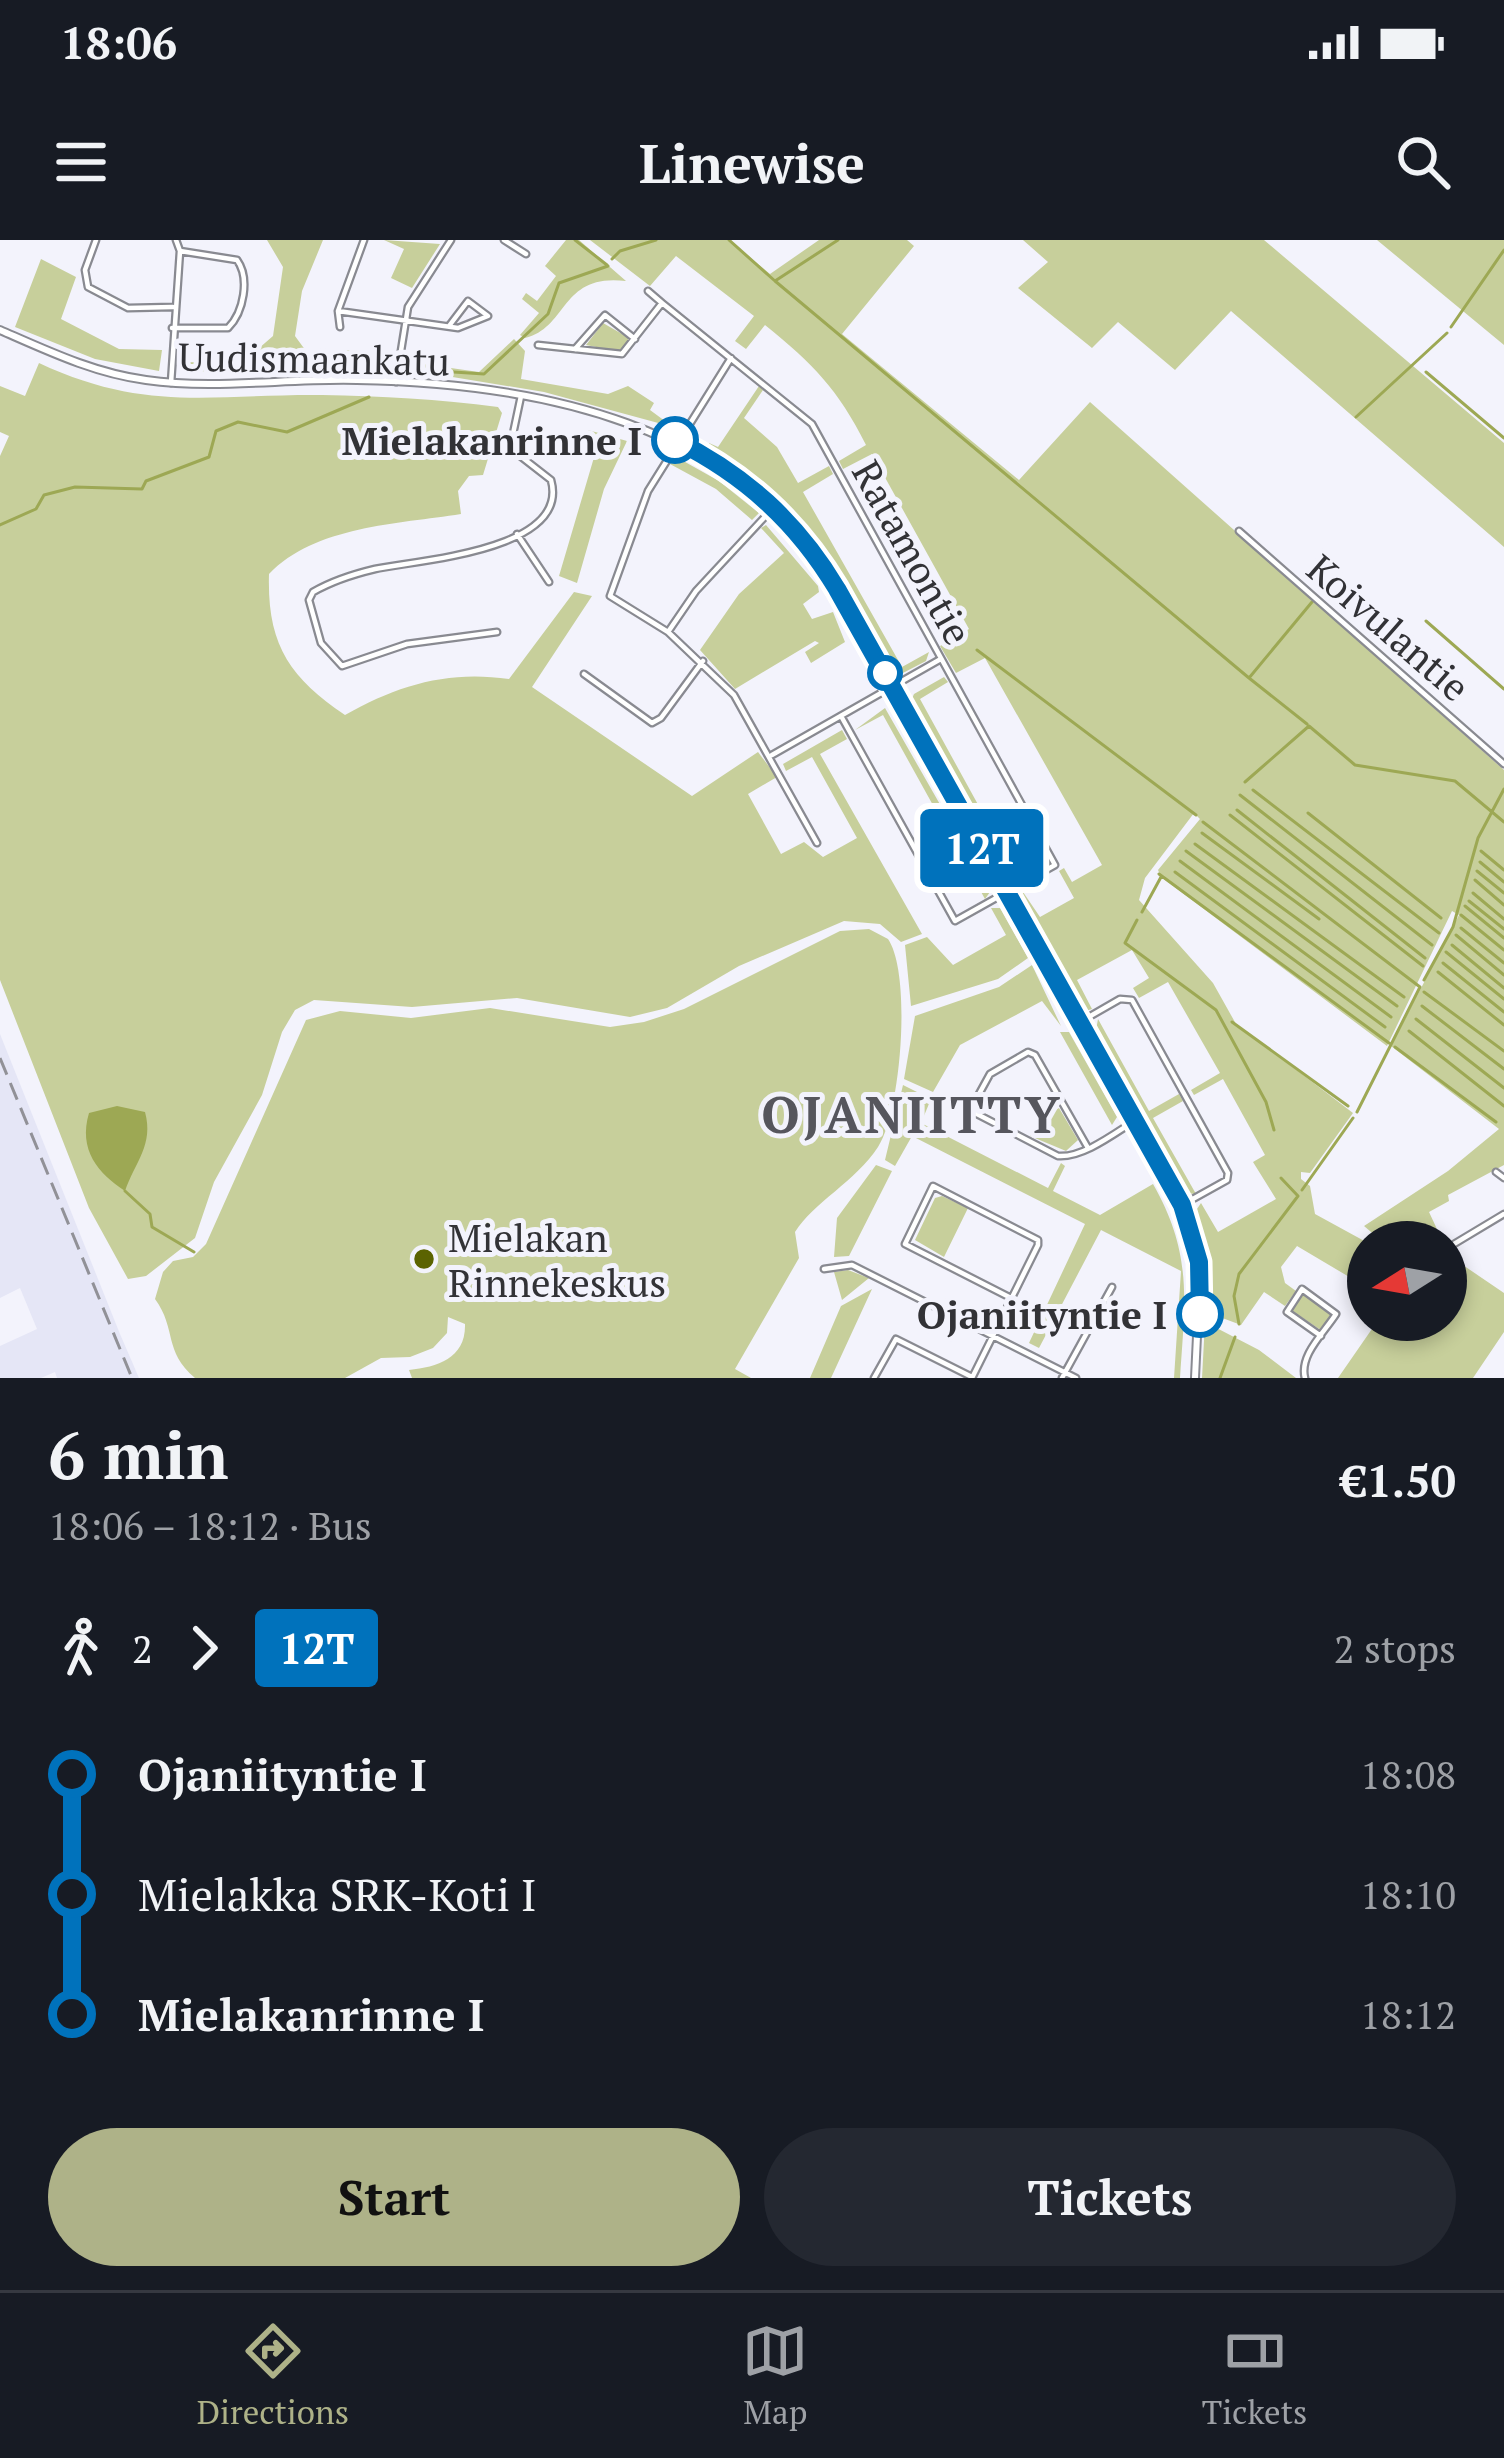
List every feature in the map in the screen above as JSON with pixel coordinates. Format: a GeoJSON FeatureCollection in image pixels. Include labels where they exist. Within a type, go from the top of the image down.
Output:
{"type":"FeatureCollection","features":[{"type":"Feature","properties":{"kind":"street"},"geometry":{"type":"LineString","coordinates":[[96,240],[85,270],[88,287],[128,308],[173,307]]}},
{"type":"Feature","properties":{"kind":"street"},"geometry":{"type":"LineString","coordinates":[[171,383],[180,251],[176,240]]}},
{"type":"Feature","properties":{"kind":"street"},"geometry":{"type":"LineString","coordinates":[[340,327],[338,311],[364,240]]}},
{"type":"Feature","properties":{"kind":"street"},"geometry":{"type":"LineString","coordinates":[[396,382],[404,320],[425,272],[451,240]]}},
{"type":"Feature","properties":{"kind":"street"},"geometry":{"type":"LineString","coordinates":[[503,240],[526,254]]}},
{"type":"Feature","properties":{"kind":"street"},"geometry":{"type":"LineString","coordinates":[[172,328],[228,328],[239,315],[245,273],[237,260],[180,251]]}},
{"type":"Feature","properties":{"kind":"street","name":"Ratamontie"},"geometry":{"type":"LineString","coordinates":[[648,291],[812,424],[1055,865],[1006,892]]}},
{"type":"Feature","properties":{"kind":"street"},"geometry":{"type":"LineString","coordinates":[[338,311],[449,326],[469,327],[488,316],[468,301],[449,326]]}},
{"type":"Feature","properties":{"kind":"street"},"geometry":{"type":"LineString","coordinates":[[538,345],[619,355],[662,303]]}},
{"type":"Feature","properties":{"kind":"street"},"geometry":{"type":"LineString","coordinates":[[575,350],[605,315],[636,339]]}},
{"type":"Feature","properties":{"kind":"street","name":"Uudismaankatu"},"geometry":{"type":"LineString","coordinates":[[0,330],[86,366],[171,383],[396,382],[520,396],[602,415],[675,440],[718,463],[774,507],[819,559],[1182,1205],[1200,1273],[1195,1378]]}},
{"type":"Feature","properties":{"kind":"street"},"geometry":{"type":"LineString","coordinates":[[731,358],[675,440],[640,507],[610,596],[668,632],[734,695],[772,755],[817,843]]}},
{"type":"Feature","properties":{"kind":"street"},"geometry":{"type":"LineString","coordinates":[[497,632],[420,641],[342,666],[316,632],[310,594],[351,575],[459,556],[518,534],[548,512],[554,492],[542,469],[511,451],[520,396]]}},
{"type":"Feature","properties":{"kind":"street"},"geometry":{"type":"LineString","coordinates":[[668,632],[696,591],[774,507]]}},
{"type":"Feature","properties":{"kind":"street","name":"Koivulantie"},"geometry":{"type":"LineString","coordinates":[[1239,531],[1504,764]]}},
{"type":"Feature","properties":{"kind":"street"},"geometry":{"type":"LineString","coordinates":[[518,534],[549,582]]}},
{"type":"Feature","properties":{"kind":"street"},"geometry":{"type":"LineString","coordinates":[[772,755],[941,659]]}},
{"type":"Feature","properties":{"kind":"street"},"geometry":{"type":"LineString","coordinates":[[584,674],[652,723],[662,718],[703,661]]}},
{"type":"Feature","properties":{"kind":"street"},"geometry":{"type":"LineString","coordinates":[[841,716],[955,922],[1006,892]]}},
{"type":"Feature","properties":{"kind":"street"},"geometry":{"type":"LineString","coordinates":[[1080,1022],[1120,999],[1132,1000],[1174,1074],[1228,1177],[1182,1205]]}},
{"type":"Feature","properties":{"kind":"street"},"geometry":{"type":"LineString","coordinates":[[1088,1148],[1035,1055],[1028,1052],[990,1074],[973,1105],[975,1113],[1058,1156],[1070,1157],[1088,1148],[1136,1120]]}},
{"type":"Feature","properties":{"kind":"street"},"geometry":{"type":"LineString","coordinates":[[1496,1172],[1504,1178]]}},
{"type":"Feature","properties":{"kind":"street"},"geometry":{"type":"LineString","coordinates":[[874,1378],[896,1340],[972,1378],[1038,1245],[1036,1237],[933,1186],[905,1244],[1011,1298]]}},
{"type":"Feature","properties":{"kind":"street"},"geometry":{"type":"LineString","coordinates":[[1467,1236],[1504,1214]]}},
{"type":"Feature","properties":{"kind":"street"},"geometry":{"type":"LineString","coordinates":[[824,1269],[852,1265],[1076,1378]]}},
{"type":"Feature","properties":{"kind":"street"},"geometry":{"type":"LineString","coordinates":[[1064,1375],[1112,1287]]}},
{"type":"Feature","properties":{"kind":"street"},"geometry":{"type":"LineString","coordinates":[[1305,1378],[1303,1364],[1336,1313],[1302,1289],[1287,1312],[1321,1336]]}},
{"type":"Feature","properties":{"kind":"shaded area"},"geometry":{"type":"Polygon","coordinates":[[[267,240],[323,240],[302,291],[295,336],[314,362],[340,365],[345,350],[392,358],[388,364],[185,372],[180,362],[242,363],[273,336],[283,267],[267,240]]]}},
{"type":"Feature","properties":{"kind":"shaded area"},"geometry":{"type":"Polygon","coordinates":[[[384,240],[440,244],[412,288],[391,278],[404,249],[384,240]]]}},
{"type":"Feature","properties":{"kind":"shaded area"},"geometry":{"type":"Polygon","coordinates":[[[566,240],[579,240],[626,281],[589,285],[550,323],[525,338],[520,335],[539,313],[522,299],[526,293],[537,301],[556,276],[545,266],[566,240]]]}},
{"type":"Feature","properties":{"kind":"shaded area"},"geometry":{"type":"Polygon","coordinates":[[[590,240],[729,240],[770,274],[819,240],[907,240],[914,246],[842,334],[1019,480],[1090,402],[1504,770],[1504,1165],[1448,1195],[1449,1201],[1429,1212],[1433,1221],[1372,1221],[1448,1171],[1499,1129],[1391,1046],[1459,915],[1452,911],[1387,1046],[1161,877],[1158,870],[1200,819],[1194,813],[1145,878],[1139,900],[1213,983],[1236,1024],[1353,1113],[1310,1173],[1301,1172],[1301,1179],[1310,1186],[1315,1214],[1347,1232],[1347,1276],[1297,1246],[1281,1267],[1285,1283],[1296,1291],[1285,1306],[1264,1292],[1241,1325],[1209,1313],[1208,1262],[1195,1212],[1201,1203],[1218,1232],[1276,1199],[1253,1162],[1265,1155],[1223,1079],[1194,1095],[1191,1090],[1220,1073],[1168,982],[1139,998],[1133,988],[1149,978],[1132,950],[1077,980],[1092,1009],[1082,1012],[1018,901],[1023,892],[1040,917],[1074,898],[1059,871],[1064,868],[1072,882],[1102,865],[985,658],[956,673],[940,646],[969,629],[872,454],[843,469],[839,461],[866,445],[845,408],[823,379],[765,325],[746,349],[735,341],[754,316],[676,256],[650,286],[590,240]]]}},
{"type":"Feature","properties":{"kind":"shaded area"},"geometry":{"type":"Polygon","coordinates":[[[1023,240],[1264,240],[1504,443],[1504,547],[1231,311],[1175,370],[1118,322],[1092,348],[1018,288],[1048,262],[1023,240]]]}},
{"type":"Feature","properties":{"kind":"shaded area"},"geometry":{"type":"Polygon","coordinates":[[[1377,240],[1504,240],[1504,345],[1377,240]]]}},
{"type":"Feature","properties":{"kind":"shaded area"},"geometry":{"type":"Polygon","coordinates":[[[41,259],[76,277],[61,319],[119,349],[162,350],[159,371],[95,359],[15,327],[41,259]]]}},
{"type":"Feature","properties":{"kind":"shaded area"},"geometry":{"type":"Polygon","coordinates":[[[603,323],[629,338],[622,352],[586,345],[603,323]]]}},
{"type":"Feature","properties":{"kind":"shaded area"},"geometry":{"type":"Polygon","coordinates":[[[514,339],[525,351],[521,379],[608,394],[628,386],[654,403],[650,410],[673,427],[544,392],[410,370],[408,362],[479,372],[514,339]]]}},
{"type":"Feature","properties":{"kind":"shaded area"},"geometry":{"type":"Polygon","coordinates":[[[39,363],[77,379],[146,395],[366,396],[498,407],[502,413],[483,475],[469,476],[458,491],[461,514],[333,537],[288,558],[269,574],[277,639],[296,672],[345,715],[424,682],[509,679],[574,592],[592,596],[532,687],[692,796],[758,752],[777,777],[748,794],[781,854],[804,842],[823,857],[857,838],[812,757],[786,771],[783,764],[842,730],[847,739],[820,754],[922,934],[901,942],[880,924],[844,921],[739,966],[667,1008],[630,1017],[517,998],[412,1007],[314,1000],[295,1010],[282,1032],[262,1095],[214,1182],[195,1238],[146,1276],[128,1279],[89,1208],[0,980],[0,456],[9,436],[0,432],[0,386],[25,396],[39,363]]]}},
{"type":"Feature","properties":{"kind":"shaded area"},"geometry":{"type":"Polygon","coordinates":[[[759,386],[763,390],[744,418],[777,447],[798,483],[829,466],[833,474],[803,492],[902,667],[929,652],[926,661],[901,674],[893,671],[835,575],[795,522],[709,450],[709,443],[718,447],[759,386]]]}},
{"type":"Feature","properties":{"kind":"shaded area"},"geometry":{"type":"Polygon","coordinates":[[[588,430],[627,441],[604,489],[577,583],[559,576],[595,454],[588,430]]]}},
{"type":"Feature","properties":{"kind":"shaded area"},"geometry":{"type":"Polygon","coordinates":[[[678,458],[719,481],[759,513],[752,520],[716,489],[670,464],[678,458]]]}},
{"type":"Feature","properties":{"kind":"shaded area"},"geometry":{"type":"Polygon","coordinates":[[[766,525],[818,586],[819,592],[803,604],[812,619],[833,612],[845,642],[811,663],[805,652],[819,643],[815,641],[735,689],[700,650],[739,594],[784,553],[761,528],[766,525]]]}},
{"type":"Feature","properties":{"kind":"shaded area"},"geometry":{"type":"Polygon","coordinates":[[[944,677],[948,682],[920,699],[1020,881],[1015,883],[1008,879],[910,703],[914,694],[944,677]]]}},
{"type":"Feature","properties":{"kind":"shaded area"},"geometry":{"type":"Polygon","coordinates":[[[885,708],[990,892],[985,899],[883,715],[855,730],[885,708]]]}},
{"type":"Feature","properties":{"kind":"shaded area"},"geometry":{"type":"Polygon","coordinates":[[[991,908],[1000,908],[1028,958],[998,979],[911,1006],[905,945],[927,937],[953,965],[1006,935],[991,908]]]}},
{"type":"Feature","properties":{"kind":"shaded area"},"geometry":{"type":"Polygon","coordinates":[[[869,929],[888,939],[900,981],[901,1043],[893,1105],[869,1159],[795,1232],[799,1258],[735,1369],[751,1378],[412,1378],[409,1370],[440,1363],[461,1345],[465,1324],[448,1317],[447,1333],[433,1348],[410,1357],[381,1358],[345,1378],[195,1378],[178,1358],[155,1299],[163,1272],[173,1261],[193,1257],[206,1244],[306,1020],[340,1011],[411,1018],[490,1008],[610,1027],[644,1022],[684,1009],[840,931],[869,929]]]}},
{"type":"Feature","properties":{"kind":"shaded area"},"geometry":{"type":"Polygon","coordinates":[[[1032,965],[1061,1026],[1042,1001],[960,1045],[933,1092],[904,1079],[915,1016],[999,987],[1032,965]]]}},
{"type":"Feature","properties":{"kind":"shaded area"},"geometry":{"type":"Polygon","coordinates":[[[1098,1019],[1149,1111],[1179,1094],[1183,1101],[1153,1118],[1196,1194],[1183,1193],[1095,1036],[1098,1019]]]}},
{"type":"Feature","properties":{"kind":"shaded area"},"geometry":{"type":"Polygon","coordinates":[[[1060,1032],[1069,1032],[1117,1117],[1112,1125],[1060,1032]]]}},
{"type":"Feature","properties":{"kind":"shaded area"},"geometry":{"type":"Polygon","coordinates":[[[0,1034],[139,1378],[57,1378],[55,1372],[41,1378],[0,1378],[0,1346],[37,1329],[20,1288],[0,1298],[0,1034]]]}},
{"type":"Feature","properties":{"kind":"shaded area"},"geometry":{"type":"Polygon","coordinates":[[[903,1085],[931,1099],[921,1123],[1048,1188],[1061,1163],[1065,1166],[1053,1191],[1100,1215],[1153,1184],[1180,1256],[1184,1301],[1180,1378],[1174,1378],[1181,1271],[1101,1230],[1039,1348],[1029,1343],[1085,1224],[912,1136],[895,1166],[885,1160],[903,1085]]]}},
{"type":"Feature","properties":{"kind":"shaded area"},"geometry":{"type":"Polygon","coordinates":[[[117,1106],[145,1112],[147,1124],[145,1144],[125,1191],[99,1168],[86,1138],[89,1113],[117,1106]]]}},
{"type":"Feature","properties":{"kind":"shaded area"},"geometry":{"type":"Polygon","coordinates":[[[1059,1108],[1078,1140],[1066,1151],[1030,1136],[1041,1117],[1059,1108]]]}},
{"type":"Feature","properties":{"kind":"shaded area"},"geometry":{"type":"Polygon","coordinates":[[[876,1165],[892,1171],[849,1256],[834,1257],[837,1218],[876,1165]]]}},
{"type":"Feature","properties":{"kind":"shaded area"},"geometry":{"type":"Polygon","coordinates":[[[942,1196],[968,1208],[944,1257],[915,1240],[935,1198],[942,1196]]]}},
{"type":"Feature","properties":{"kind":"shaded area"},"geometry":{"type":"Polygon","coordinates":[[[1467,1268],[1504,1293],[1504,1332],[1473,1378],[1338,1378],[1364,1341],[1467,1341],[1467,1268]]]}},
{"type":"Feature","properties":{"kind":"shaded area"},"geometry":{"type":"Polygon","coordinates":[[[848,1270],[869,1278],[842,1300],[834,1272],[848,1270]]]}},
{"type":"Feature","properties":{"kind":"shaded area"},"geometry":{"type":"Polygon","coordinates":[[[872,1289],[831,1378],[810,1378],[841,1306],[872,1289]]]}},
{"type":"Feature","properties":{"kind":"shaded area"},"geometry":{"type":"Polygon","coordinates":[[[1303,1294],[1332,1315],[1322,1331],[1291,1310],[1303,1294]]]}},
{"type":"Feature","properties":{"kind":"shaded area"},"geometry":{"type":"Polygon","coordinates":[[[1205,1322],[1259,1350],[1296,1378],[1202,1378],[1205,1322]]]}},
{"type":"Feature","properties":{"kind":"waterway"},"geometry":{"type":"LineString","coordinates":[[575,240],[607,265]]}},
{"type":"Feature","properties":{"kind":"waterway"},"geometry":{"type":"LineString","coordinates":[[612,259],[620,251],[656,240]]}},
{"type":"Feature","properties":{"kind":"waterway"},"geometry":{"type":"LineString","coordinates":[[729,240],[775,281],[838,240]]}},
{"type":"Feature","properties":{"kind":"waterway"},"geometry":{"type":"LineString","coordinates":[[1451,327],[1504,250]]}},
{"type":"Feature","properties":{"kind":"waterway"},"geometry":{"type":"LineString","coordinates":[[408,369],[484,374],[548,314],[559,283],[608,266]]}},
{"type":"Feature","properties":{"kind":"waterway"},"geometry":{"type":"LineString","coordinates":[[775,281],[1249,678]]}},
{"type":"Feature","properties":{"kind":"waterway"},"geometry":{"type":"LineString","coordinates":[[1356,417],[1447,333]]}},
{"type":"Feature","properties":{"kind":"waterway"},"geometry":{"type":"LineString","coordinates":[[372,372],[389,369]]}},
{"type":"Feature","properties":{"kind":"waterway"},"geometry":{"type":"LineString","coordinates":[[1426,372],[1504,438]]}},
{"type":"Feature","properties":{"kind":"waterway"},"geometry":{"type":"LineString","coordinates":[[0,525],[36,509],[44,495],[75,487],[142,489],[146,481],[209,457],[216,431],[238,422],[287,432],[369,397]]}},
{"type":"Feature","properties":{"kind":"waterway"},"geometry":{"type":"LineString","coordinates":[[1307,724],[1249,678],[1312,602]]}},
{"type":"Feature","properties":{"kind":"waterway"},"geometry":{"type":"LineString","coordinates":[[1426,621],[1504,689]]}},
{"type":"Feature","properties":{"kind":"waterway"},"geometry":{"type":"LineString","coordinates":[[977,650],[1196,815]]}},
{"type":"Feature","properties":{"kind":"waterway"},"geometry":{"type":"LineString","coordinates":[[1245,782],[1309,726],[1355,765],[1455,781],[1504,822]]}},
{"type":"Feature","properties":{"kind":"waterway"},"geometry":{"type":"LineString","coordinates":[[1424,980],[1453,927],[1478,838],[1504,789]]}},
{"type":"Feature","properties":{"kind":"waterway"},"geometry":{"type":"LineString","coordinates":[[1253,790],[1439,933]]}},
{"type":"Feature","properties":{"kind":"waterway"},"geometry":{"type":"LineString","coordinates":[[1240,795],[1432,945]]}},
{"type":"Feature","properties":{"kind":"waterway"},"geometry":{"type":"LineString","coordinates":[[1237,810],[1425,958]]}},
{"type":"Feature","properties":{"kind":"waterway"},"geometry":{"type":"LineString","coordinates":[[1308,813],[1441,918]]}},
{"type":"Feature","properties":{"kind":"waterway"},"geometry":{"type":"LineString","coordinates":[[1230,815],[1423,966]]}},
{"type":"Feature","properties":{"kind":"waterway"},"geometry":{"type":"LineString","coordinates":[[1203,822],[1420,987],[1357,1112]]}},
{"type":"Feature","properties":{"kind":"waterway"},"geometry":{"type":"LineString","coordinates":[[1202,833],[1319,919]]}},
{"type":"Feature","properties":{"kind":"waterway"},"geometry":{"type":"LineString","coordinates":[[1195,844],[1404,997]]}},
{"type":"Feature","properties":{"kind":"waterway"},"geometry":{"type":"LineString","coordinates":[[1186,851],[1397,1006]]}},
{"type":"Feature","properties":{"kind":"waterway"},"geometry":{"type":"LineString","coordinates":[[1481,851],[1504,870]]}},
{"type":"Feature","properties":{"kind":"waterway"},"geometry":{"type":"LineString","coordinates":[[1180,861],[1391,1017]]}},
{"type":"Feature","properties":{"kind":"waterway"},"geometry":{"type":"LineString","coordinates":[[1480,862],[1504,882]]}},
{"type":"Feature","properties":{"kind":"waterway"},"geometry":{"type":"LineString","coordinates":[[1477,871],[1504,893]]}},
{"type":"Feature","properties":{"kind":"waterway"},"geometry":{"type":"LineString","coordinates":[[1175,872],[1385,1027]]}},
{"type":"Feature","properties":{"kind":"waterway"},"geometry":{"type":"LineString","coordinates":[[1159,874],[1389,1043]]}},
{"type":"Feature","properties":{"kind":"waterway"},"geometry":{"type":"LineString","coordinates":[[1142,912],[1161,877]]}},
{"type":"Feature","properties":{"kind":"waterway"},"geometry":{"type":"LineString","coordinates":[[1475,880],[1504,905]]}},
{"type":"Feature","properties":{"kind":"waterway"},"geometry":{"type":"LineString","coordinates":[[1473,893],[1504,919]]}},
{"type":"Feature","properties":{"kind":"waterway"},"geometry":{"type":"LineString","coordinates":[[1469,901],[1504,929]]}},
{"type":"Feature","properties":{"kind":"waterway"},"geometry":{"type":"LineString","coordinates":[[1465,906],[1504,938]]}},
{"type":"Feature","properties":{"kind":"waterway"},"geometry":{"type":"LineString","coordinates":[[1461,915],[1504,950]]}},
{"type":"Feature","properties":{"kind":"waterway"},"geometry":{"type":"LineString","coordinates":[[1137,920],[1125,943],[1216,1010],[1266,1102],[1274,1130]]}},
{"type":"Feature","properties":{"kind":"waterway"},"geometry":{"type":"LineString","coordinates":[[1461,928],[1504,963]]}},
{"type":"Feature","properties":{"kind":"waterway"},"geometry":{"type":"LineString","coordinates":[[1456,935],[1504,975]]}},
{"type":"Feature","properties":{"kind":"waterway"},"geometry":{"type":"LineString","coordinates":[[1452,945],[1504,988]]}},
{"type":"Feature","properties":{"kind":"waterway"},"geometry":{"type":"LineString","coordinates":[[1446,952],[1504,999]]}},
{"type":"Feature","properties":{"kind":"waterway"},"geometry":{"type":"LineString","coordinates":[[1443,963],[1504,1012]]}},
{"type":"Feature","properties":{"kind":"waterway"},"geometry":{"type":"LineString","coordinates":[[1438,972],[1504,1025]]}},
{"type":"Feature","properties":{"kind":"waterway"},"geometry":{"type":"LineString","coordinates":[[1424,992],[1504,1051]]}},
{"type":"Feature","properties":{"kind":"waterway"},"geometry":{"type":"LineString","coordinates":[[1422,1006],[1504,1069]]}},
{"type":"Feature","properties":{"kind":"waterway"},"geometry":{"type":"LineString","coordinates":[[1416,1019],[1504,1088]]}},
{"type":"Feature","properties":{"kind":"waterway"},"geometry":{"type":"LineString","coordinates":[[1232,1022],[1348,1106]]}},
{"type":"Feature","properties":{"kind":"waterway"},"geometry":{"type":"LineString","coordinates":[[1409,1031],[1504,1106]]}},
{"type":"Feature","properties":{"kind":"waterway"},"geometry":{"type":"LineString","coordinates":[[1395,1047],[1496,1122]]}},
{"type":"Feature","properties":{"kind":"waterway"},"geometry":{"type":"LineString","coordinates":[[1302,1190],[1353,1118]]}},
{"type":"Feature","properties":{"kind":"waterway"},"geometry":{"type":"LineString","coordinates":[[1239,1324],[1234,1296],[1239,1274],[1298,1196],[1281,1178]]}},
{"type":"Feature","properties":{"kind":"waterway"},"geometry":{"type":"LineString","coordinates":[[125,1191],[150,1214],[152,1227],[194,1252]]}},
{"type":"Feature","properties":{"kind":"waterway"},"geometry":{"type":"LineString","coordinates":[[1220,1378],[1235,1337]]}},
{"type":"Feature","properties":{"kind":"railway"},"geometry":{"type":"LineString","coordinates":[[0,1058],[132,1378]]}},
{"type":"Feature","properties":{"kind":"bus line","name":"12T"},"geometry":{"type":"LineString","coordinates":[[675,440],[748,484],[819,559],[1182,1205],[1199,1262],[1200,1314]]}},
{"type":"Feature","properties":{"kind":"place","name":"Mielakanrinne I"},"geometry":{"type":"Point","coordinates":[675,440]}},
{"type":"Feature","properties":{"kind":"place","name":"Mielakan Rinnekeskus"},"geometry":{"type":"Point","coordinates":[424,1259]}},
{"type":"Feature","properties":{"kind":"place","name":"Ojaniityntie I"},"geometry":{"type":"Point","coordinates":[1200,1314]}},
{"type":"Feature","properties":{"kind":"district","name":"OJANIITTY"},"geometry":{"type":"Point","coordinates":[912,1114]}}]}
